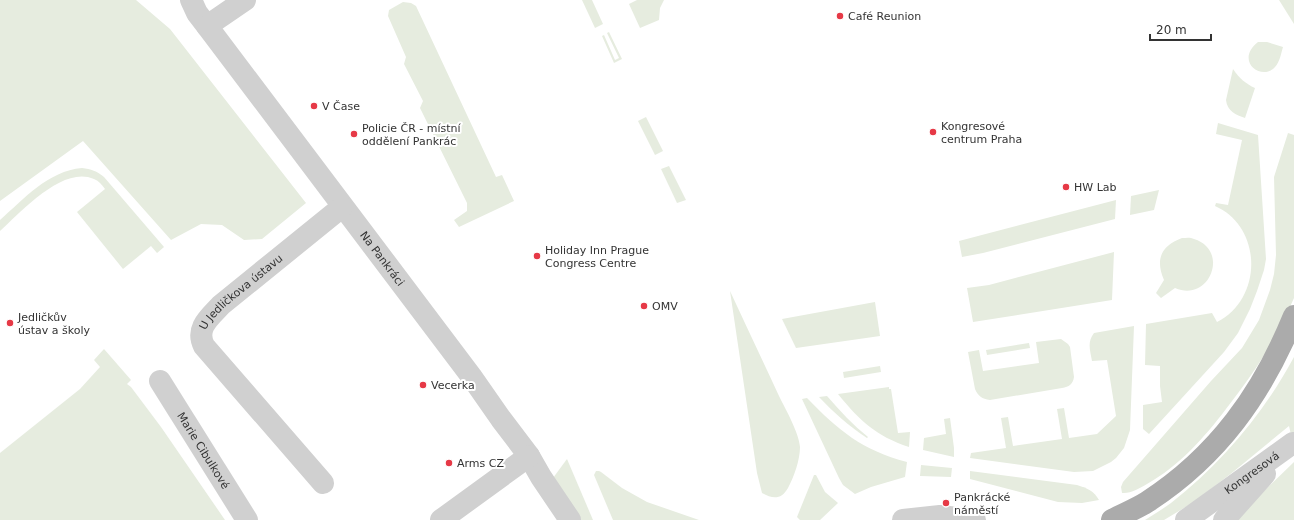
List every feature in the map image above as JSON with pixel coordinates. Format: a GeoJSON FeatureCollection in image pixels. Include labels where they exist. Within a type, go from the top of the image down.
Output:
{"type":"FeatureCollection","features":[{"type":"Feature","properties":{"kind":"main road"},"geometry":{"type":"LineString","coordinates":[[1112,520],[1145,503],[1169,487],[1191,470],[1208,453],[1246,407],[1261,385],[1294,316]]}},
{"type":"Feature","properties":{"kind":"street","name":"Na Pankráci"},"geometry":{"type":"LineString","coordinates":[[191,0],[197,13],[206,26],[471,376],[529,456],[541,477],[570,520]]}},
{"type":"Feature","properties":{"kind":"street"},"geometry":{"type":"LineString","coordinates":[[206,26],[245,0]]}},
{"type":"Feature","properties":{"kind":"street","name":"U Jedličkova ústavu"},"geometry":{"type":"LineString","coordinates":[[323,483],[204,346],[200,337],[207,321],[221,305],[342,207]]}},
{"type":"Feature","properties":{"kind":"street","name":"Marie Cibulkové"},"geometry":{"type":"LineString","coordinates":[[160,381],[247,520]]}},
{"type":"Feature","properties":{"kind":"street","name":"Kongresová"},"geometry":{"type":"LineString","coordinates":[[1186,520],[1293,443],[1224,520]]}},
{"type":"Feature","properties":{"kind":"street"},"geometry":{"type":"LineString","coordinates":[[441,520],[529,456]]}},
{"type":"Feature","properties":{"kind":"street"},"geometry":{"type":"LineString","coordinates":[[903,520],[940,516],[975,520]]}},
{"type":"Feature","properties":{"kind":"shaded area"},"geometry":{"type":"Polygon","coordinates":[[[0,0],[136,0],[170,29],[306,203],[262,239],[244,240],[222,225],[201,224],[171,240],[83,141],[0,201],[0,0]]]}},
{"type":"Feature","properties":{"kind":"shaded area"},"geometry":{"type":"Polygon","coordinates":[[[582,0],[592,0],[603,24],[595,28],[582,0]]]}},
{"type":"Feature","properties":{"kind":"shaded area"},"geometry":{"type":"Polygon","coordinates":[[[637,0],[664,0],[660,8],[659,20],[640,28],[629,4],[637,0]]]}},
{"type":"Feature","properties":{"kind":"shaded area"},"geometry":{"type":"Polygon","coordinates":[[[1279,0],[1294,0],[1294,24],[1279,0]]]}},
{"type":"Feature","properties":{"kind":"shaded area"},"geometry":{"type":"Polygon","coordinates":[[[403,2],[411,3],[416,6],[496,177],[502,175],[514,201],[459,227],[454,220],[467,211],[467,203],[420,108],[423,101],[404,64],[406,57],[388,16],[389,10],[403,2]]]}},
{"type":"Feature","properties":{"kind":"shaded area"},"geometry":{"type":"Polygon","coordinates":[[[609,32],[622,59],[614,63],[602,36],[604,35],[615,60],[619,58],[607,33],[609,32]]]}},
{"type":"Feature","properties":{"kind":"shaded area"},"geometry":{"type":"Polygon","coordinates":[[[1258,42],[1267,42],[1283,47],[1278,63],[1270,71],[1258,71],[1249,62],[1251,49],[1258,42]]]}},
{"type":"Feature","properties":{"kind":"shaded area"},"geometry":{"type":"Polygon","coordinates":[[[1233,69],[1243,80],[1255,88],[1245,118],[1232,112],[1228,107],[1226,100],[1233,69]]]}},
{"type":"Feature","properties":{"kind":"shaded area"},"geometry":{"type":"Polygon","coordinates":[[[646,117],[663,151],[655,155],[638,121],[646,117]]]}},
{"type":"Feature","properties":{"kind":"shaded area"},"geometry":{"type":"Polygon","coordinates":[[[1218,123],[1258,135],[1266,259],[1264,270],[1250,309],[1238,333],[1224,352],[1149,434],[1143,429],[1143,405],[1162,402],[1160,366],[1145,365],[1146,324],[1212,313],[1217,322],[1232,311],[1243,297],[1249,281],[1251,263],[1249,246],[1242,230],[1231,216],[1215,206],[1216,203],[1228,205],[1242,140],[1216,134],[1218,123]]]}},
{"type":"Feature","properties":{"kind":"shaded area"},"geometry":{"type":"Polygon","coordinates":[[[1288,133],[1294,135],[1294,298],[1280,328],[1255,369],[1226,409],[1200,441],[1170,469],[1159,477],[1135,490],[1128,493],[1122,493],[1121,487],[1123,482],[1211,381],[1242,348],[1259,320],[1274,274],[1276,255],[1274,177],[1288,133]]]}},
{"type":"Feature","properties":{"kind":"shaded area"},"geometry":{"type":"Polygon","coordinates":[[[669,166],[686,200],[677,203],[661,169],[669,166]]]}},
{"type":"Feature","properties":{"kind":"shaded area"},"geometry":{"type":"Polygon","coordinates":[[[82,168],[99,173],[104,177],[164,247],[157,253],[151,246],[123,269],[77,212],[105,189],[96,180],[82,176],[56,184],[31,203],[0,231],[0,220],[37,187],[58,174],[82,168]]]}},
{"type":"Feature","properties":{"kind":"shaded area"},"geometry":{"type":"Polygon","coordinates":[[[1159,190],[1154,210],[1130,215],[1131,196],[1159,190]]]}},
{"type":"Feature","properties":{"kind":"shaded area"},"geometry":{"type":"Polygon","coordinates":[[[1116,200],[1115,219],[962,257],[959,241],[1116,200]]]}},
{"type":"Feature","properties":{"kind":"shaded area"},"geometry":{"type":"Polygon","coordinates":[[[1182,238],[1192,238],[1205,245],[1211,253],[1213,263],[1211,273],[1206,282],[1198,288],[1187,291],[1175,288],[1161,298],[1156,293],[1164,280],[1160,266],[1162,254],[1169,245],[1182,238]]]}},
{"type":"Feature","properties":{"kind":"shaded area"},"geometry":{"type":"Polygon","coordinates":[[[1114,252],[1112,300],[973,322],[967,288],[989,285],[1114,252]]]}},
{"type":"Feature","properties":{"kind":"shaded area"},"geometry":{"type":"Polygon","coordinates":[[[730,291],[792,422],[799,441],[799,457],[792,479],[783,495],[776,497],[762,493],[757,473],[730,291]]]}},
{"type":"Feature","properties":{"kind":"shaded area"},"geometry":{"type":"Polygon","coordinates":[[[875,302],[880,336],[796,348],[782,319],[875,302]]]}},
{"type":"Feature","properties":{"kind":"shaded area"},"geometry":{"type":"Polygon","coordinates":[[[1134,326],[1130,430],[1124,448],[1116,458],[1093,471],[1074,472],[970,458],[971,453],[1006,448],[1001,418],[1008,417],[1013,446],[1062,439],[1057,409],[1064,408],[1069,438],[1097,434],[1116,416],[1107,360],[1092,361],[1090,340],[1094,333],[1134,326]]]}},
{"type":"Feature","properties":{"kind":"shaded area"},"geometry":{"type":"Polygon","coordinates":[[[1061,339],[1070,347],[1074,377],[1073,382],[1069,386],[990,400],[977,394],[968,352],[979,350],[983,371],[1039,363],[1036,342],[1061,339]]]}},
{"type":"Feature","properties":{"kind":"shaded area"},"geometry":{"type":"Polygon","coordinates":[[[1029,343],[1030,348],[987,355],[986,350],[1029,343]]]}},
{"type":"Feature","properties":{"kind":"shaded area"},"geometry":{"type":"Polygon","coordinates":[[[104,349],[131,380],[127,384],[131,387],[161,427],[225,520],[0,520],[0,453],[80,389],[100,367],[94,360],[104,349]]]}},
{"type":"Feature","properties":{"kind":"shaded area"},"geometry":{"type":"Polygon","coordinates":[[[1294,357],[1294,448],[1289,426],[1194,502],[1164,520],[1145,520],[1168,505],[1189,488],[1224,454],[1255,418],[1282,378],[1294,357]]]}},
{"type":"Feature","properties":{"kind":"shaded area"},"geometry":{"type":"Polygon","coordinates":[[[880,366],[881,372],[844,378],[843,372],[880,366]]]}},
{"type":"Feature","properties":{"kind":"shaded area"},"geometry":{"type":"Polygon","coordinates":[[[889,387],[889,389],[891,389],[898,433],[910,432],[909,447],[897,443],[878,433],[861,420],[838,394],[889,387]]]}},
{"type":"Feature","properties":{"kind":"shaded area"},"geometry":{"type":"Polygon","coordinates":[[[827,396],[857,428],[868,437],[867,438],[842,419],[819,397],[827,396]]]}},
{"type":"Feature","properties":{"kind":"shaded area"},"geometry":{"type":"Polygon","coordinates":[[[807,398],[841,430],[852,438],[877,452],[907,462],[905,477],[871,487],[855,494],[843,485],[802,399],[807,398]]]}},
{"type":"Feature","properties":{"kind":"shaded area"},"geometry":{"type":"Polygon","coordinates":[[[950,418],[954,457],[923,450],[924,438],[946,434],[944,419],[950,418]]]}},
{"type":"Feature","properties":{"kind":"shaded area"},"geometry":{"type":"Polygon","coordinates":[[[567,459],[593,520],[581,520],[553,480],[567,459]]]}},
{"type":"Feature","properties":{"kind":"shaded area"},"geometry":{"type":"Polygon","coordinates":[[[1294,462],[1294,520],[1234,520],[1294,462]]]}},
{"type":"Feature","properties":{"kind":"shaded area"},"geometry":{"type":"Polygon","coordinates":[[[921,465],[952,468],[951,477],[920,476],[921,465]]]}},
{"type":"Feature","properties":{"kind":"shaded area"},"geometry":{"type":"Polygon","coordinates":[[[596,471],[601,472],[622,488],[647,502],[699,520],[613,520],[594,475],[596,471]]]}},
{"type":"Feature","properties":{"kind":"shaded area"},"geometry":{"type":"Polygon","coordinates":[[[970,471],[1077,485],[1090,490],[1099,500],[1082,503],[1058,502],[970,479],[970,471]]]}},
{"type":"Feature","properties":{"kind":"shaded area"},"geometry":{"type":"Polygon","coordinates":[[[814,475],[816,475],[825,492],[838,503],[820,520],[800,520],[797,517],[814,475]]]}},
{"type":"Feature","properties":{"kind":"place","name":"Café Reunion"},"geometry":{"type":"Point","coordinates":[840,16]}},
{"type":"Feature","properties":{"kind":"place","name":"V Čase"},"geometry":{"type":"Point","coordinates":[314,106]}},
{"type":"Feature","properties":{"kind":"place","name":"Kongresové centrum Praha"},"geometry":{"type":"Point","coordinates":[933,132]}},
{"type":"Feature","properties":{"kind":"place","name":"Policie ČR - místní oddělení Pankrác"},"geometry":{"type":"Point","coordinates":[354,134]}},
{"type":"Feature","properties":{"kind":"place","name":"HW Lab"},"geometry":{"type":"Point","coordinates":[1066,187]}},
{"type":"Feature","properties":{"kind":"place","name":"Holiday Inn Prague Congress Centre"},"geometry":{"type":"Point","coordinates":[537,256]}},
{"type":"Feature","properties":{"kind":"place","name":"OMV"},"geometry":{"type":"Point","coordinates":[644,306]}},
{"type":"Feature","properties":{"kind":"place","name":"Jedličkův ústav a školy"},"geometry":{"type":"Point","coordinates":[10,323]}},
{"type":"Feature","properties":{"kind":"place","name":"Vecerka"},"geometry":{"type":"Point","coordinates":[423,385]}},
{"type":"Feature","properties":{"kind":"place","name":"Arms CZ"},"geometry":{"type":"Point","coordinates":[449,463]}},
{"type":"Feature","properties":{"kind":"place","name":"Pankrácké náměstí"},"geometry":{"type":"Point","coordinates":[946,503]}}]}
